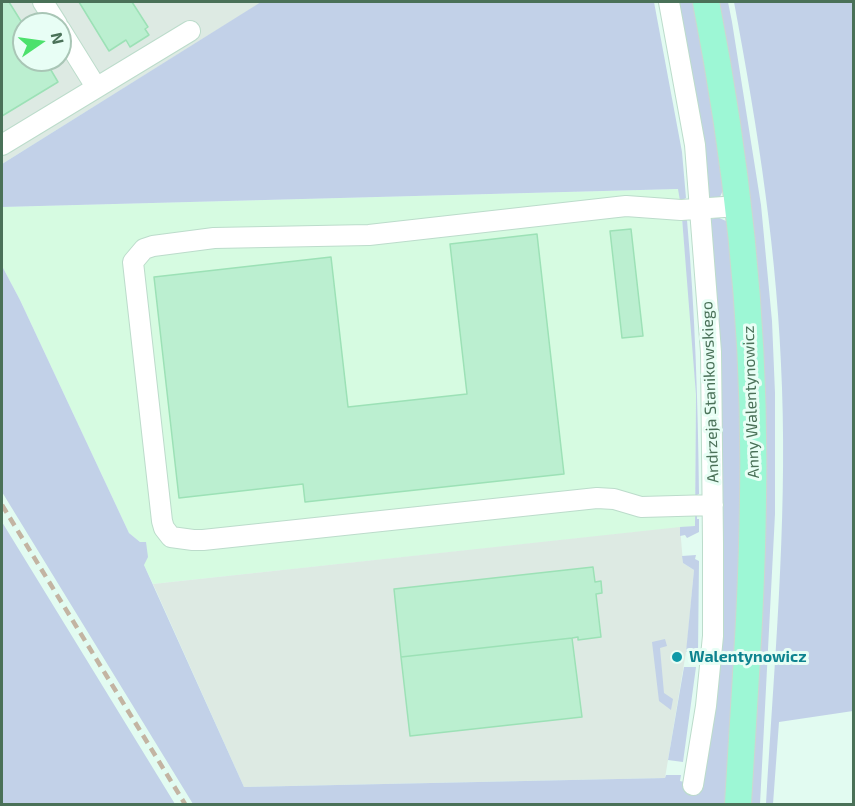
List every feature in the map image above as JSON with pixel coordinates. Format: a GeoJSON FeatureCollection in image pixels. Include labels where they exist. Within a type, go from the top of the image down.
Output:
{"type":"FeatureCollection","features":[{"type":"Feature","properties":{"kind":"main road","name":"Anny Walentynowicz"},"geometry":{"type":"LineString","coordinates":[[706,2],[738,206],[750,351],[753,496],[751,589],[738,804]]}},
{"type":"Feature","properties":{"kind":"street","name":"Andrzeja Stanikowskiego"},"geometry":{"type":"LineString","coordinates":[[669,2],[690,115],[711,352],[714,592],[710,670],[693,784]]}},
{"type":"Feature","properties":{"kind":"street"},"geometry":{"type":"LineString","coordinates":[[2,145],[190,31]]}},
{"type":"Feature","properties":{"kind":"street"},"geometry":{"type":"LineString","coordinates":[[72,48],[96,87]]}},
{"type":"Feature","properties":{"kind":"street"},"geometry":{"type":"LineString","coordinates":[[713,505],[641,507],[615,499],[597,498],[203,540],[171,537],[162,521],[133,267],[135,258],[144,249],[214,238],[369,235],[626,207],[666,210],[738,206]]}},
{"type":"Feature","properties":{"kind":"shaded area"},"geometry":{"type":"Polygon","coordinates":[[[2,2],[262,2],[2,164],[2,2]]]}},
{"type":"Feature","properties":{"kind":"shaded area"},"geometry":{"type":"Polygon","coordinates":[[[261,2],[654,2],[682,152],[686,198],[680,201],[678,189],[2,207],[2,164],[261,2]]]}},
{"type":"Feature","properties":{"kind":"shaded area"},"geometry":{"type":"Polygon","coordinates":[[[676,2],[695,2],[724,188],[720,197],[708,200],[676,2]]]}},
{"type":"Feature","properties":{"kind":"shaded area"},"geometry":{"type":"Polygon","coordinates":[[[718,2],[728,2],[732,22],[761,205],[772,321],[775,393],[775,514],[760,804],[749,804],[764,574],[766,464],[764,385],[749,194],[737,103],[718,2]]]}},
{"type":"Feature","properties":{"kind":"shaded area"},"geometry":{"type":"Polygon","coordinates":[[[734,2],[854,2],[853,711],[779,722],[773,804],[766,804],[783,492],[780,339],[766,194],[734,2]]]}},
{"type":"Feature","properties":{"kind":"shaded area"},"geometry":{"type":"Polygon","coordinates":[[[679,189],[692,323],[696,395],[695,526],[153,584],[144,565],[140,542],[129,533],[2,266],[2,207],[679,189]]]}},
{"type":"Feature","properties":{"kind":"shaded area"},"geometry":{"type":"Polygon","coordinates":[[[717,217],[726,221],[730,227],[740,400],[742,522],[727,804],[193,804],[2,492],[2,266],[129,533],[140,542],[146,542],[148,557],[144,565],[244,787],[665,778],[666,775],[681,775],[680,781],[701,786],[710,220],[717,217]]]}},
{"type":"Feature","properties":{"kind":"shaded area"},"geometry":{"type":"Polygon","coordinates":[[[682,218],[687,220],[692,288],[699,460],[697,519],[699,519],[699,532],[687,538],[685,535],[680,536],[680,527],[695,526],[696,395],[682,218]]]}},
{"type":"Feature","properties":{"kind":"shaded area"},"geometry":{"type":"Polygon","coordinates":[[[2,522],[175,804],[2,804],[2,522]]]}},
{"type":"Feature","properties":{"kind":"shaded area"},"geometry":{"type":"Polygon","coordinates":[[[680,527],[683,563],[694,570],[687,646],[665,778],[244,787],[153,584],[680,527]]]}},
{"type":"Feature","properties":{"kind":"shaded area"},"geometry":{"type":"Polygon","coordinates":[[[696,555],[695,559],[699,561],[698,653],[686,652],[694,570],[683,563],[682,556],[696,555]]]}},
{"type":"Feature","properties":{"kind":"shaded area"},"geometry":{"type":"Polygon","coordinates":[[[665,639],[667,646],[660,648],[664,693],[673,699],[671,710],[659,701],[652,642],[665,639]]]}},
{"type":"Feature","properties":{"kind":"shaded area"},"geometry":{"type":"Polygon","coordinates":[[[684,667],[696,667],[683,762],[668,760],[684,667]]]}},
{"type":"Feature","properties":{"kind":"building"},"geometry":{"type":"Polygon","coordinates":[[[2,2],[9,2],[15,12],[12,12],[12,72],[52,72],[58,82],[2,116],[2,2]]]}},
{"type":"Feature","properties":{"kind":"building"},"geometry":{"type":"Polygon","coordinates":[[[79,2],[132,2],[148,27],[145,29],[149,35],[130,47],[126,40],[109,51],[79,2]]]}},
{"type":"Feature","properties":{"kind":"building"},"geometry":{"type":"Polygon","coordinates":[[[631,229],[643,336],[622,338],[610,231],[631,229]]]}},
{"type":"Feature","properties":{"kind":"building"},"geometry":{"type":"Polygon","coordinates":[[[537,234],[564,474],[305,502],[303,484],[179,498],[154,277],[331,257],[348,407],[467,394],[450,244],[537,234]]]}},
{"type":"Feature","properties":{"kind":"building"},"geometry":{"type":"Polygon","coordinates":[[[593,567],[595,582],[601,581],[602,593],[596,594],[601,637],[578,640],[578,637],[401,657],[394,589],[593,567]]]}},
{"type":"Feature","properties":{"kind":"building"},"geometry":{"type":"Polygon","coordinates":[[[572,638],[582,717],[410,736],[401,657],[572,638]]]}},
{"type":"Feature","properties":{"kind":"railway"},"geometry":{"type":"LineString","coordinates":[[2,505],[185,804]]}},
{"type":"Feature","properties":{"kind":"place","name":"Walentynowicz"},"geometry":{"type":"Point","coordinates":[677,657]}}]}
